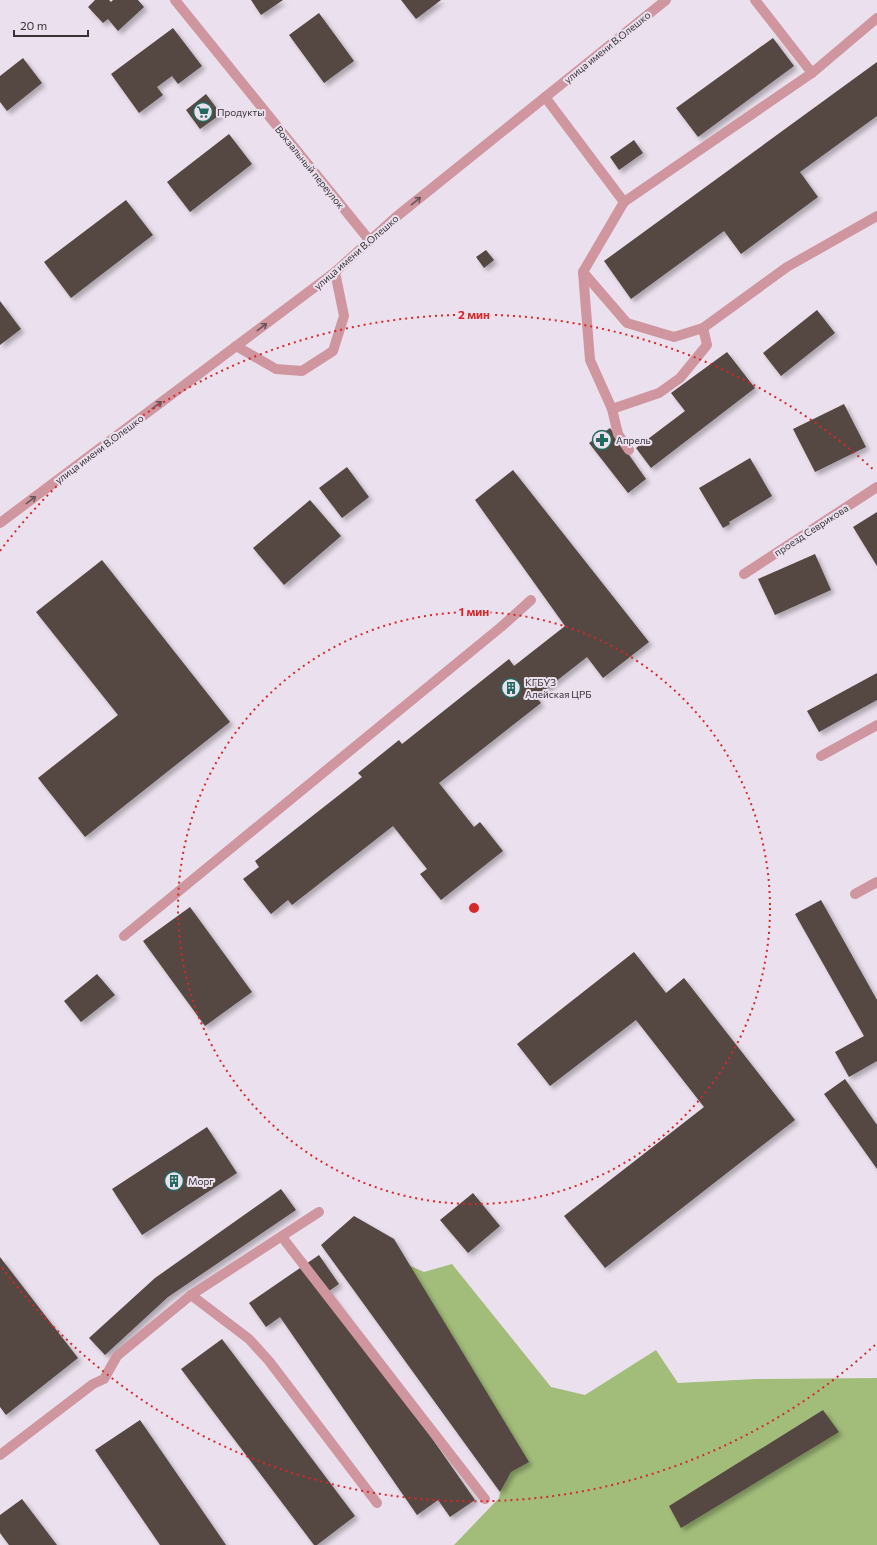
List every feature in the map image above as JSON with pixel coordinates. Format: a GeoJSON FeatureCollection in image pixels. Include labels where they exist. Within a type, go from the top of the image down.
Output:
{"type":"FeatureCollection","features":[{"type":"Feature","properties":{"kind":"street","name":"Вокзальный переулок"},"geometry":{"type":"LineString","coordinates":[[175,0],[370,241]]}},
{"type":"Feature","properties":{"kind":"street","name":"улица имени В.Олешко"},"geometry":{"type":"LineString","coordinates":[[0,523],[335,272],[396,217],[666,0]]}},
{"type":"Feature","properties":{"kind":"street"},"geometry":{"type":"LineString","coordinates":[[755,0],[812,73]]}},
{"type":"Feature","properties":{"kind":"street"},"geometry":{"type":"LineString","coordinates":[[629,450],[618,434],[612,409],[590,360],[583,272],[624,202],[812,73],[877,18]]}},
{"type":"Feature","properties":{"kind":"street"},"geometry":{"type":"LineString","coordinates":[[545,97],[624,202]]}},
{"type":"Feature","properties":{"kind":"street"},"geometry":{"type":"LineString","coordinates":[[583,272],[627,323],[674,337],[703,328],[787,266],[877,216]]}},
{"type":"Feature","properties":{"kind":"street"},"geometry":{"type":"LineString","coordinates":[[236,346],[276,370],[302,371],[333,351],[344,316],[335,272]]}},
{"type":"Feature","properties":{"kind":"street"},"geometry":{"type":"LineString","coordinates":[[612,409],[659,393],[680,378],[707,346],[703,328]]}},
{"type":"Feature","properties":{"kind":"street","name":"проезд Севрикова"},"geometry":{"type":"LineString","coordinates":[[744,574],[877,487]]}},
{"type":"Feature","properties":{"kind":"street"},"geometry":{"type":"LineString","coordinates":[[124,936],[489,637],[531,600]]}},
{"type":"Feature","properties":{"kind":"street"},"geometry":{"type":"LineString","coordinates":[[821,756],[877,725]]}},
{"type":"Feature","properties":{"kind":"street"},"geometry":{"type":"LineString","coordinates":[[855,894],[877,882]]}},
{"type":"Feature","properties":{"kind":"street"},"geometry":{"type":"LineString","coordinates":[[2,1449],[93,1384],[104,1379],[117,1356],[191,1295],[319,1212]]}},
{"type":"Feature","properties":{"kind":"street"},"geometry":{"type":"LineString","coordinates":[[282,1237],[485,1499]]}},
{"type":"Feature","properties":{"kind":"street"},"geometry":{"type":"LineString","coordinates":[[191,1295],[249,1339],[269,1360],[377,1503]]}},
{"type":"Feature","properties":{"kind":"green space"},"geometry":{"type":"Polygon","coordinates":[[[384,1254],[424,1272],[452,1264],[551,1387],[585,1395],[656,1350],[678,1383],[756,1379],[877,1378],[877,1545],[454,1545],[499,1498],[507,1459],[384,1254]]]}},
{"type":"Feature","properties":{"kind":"building"},"geometry":{"type":"Polygon","coordinates":[[[95,0],[109,0],[111,2],[113,0],[138,0],[144,7],[118,31],[108,19],[103,23],[88,7],[95,0]]]}},
{"type":"Feature","properties":{"kind":"building"},"geometry":{"type":"Polygon","coordinates":[[[251,0],[283,0],[261,15],[251,0]]]}},
{"type":"Feature","properties":{"kind":"building"},"geometry":{"type":"Polygon","coordinates":[[[401,0],[441,0],[416,19],[401,0]]]}},
{"type":"Feature","properties":{"kind":"building"},"geometry":{"type":"Polygon","coordinates":[[[319,13],[354,61],[324,83],[289,35],[319,13]]]}},
{"type":"Feature","properties":{"kind":"building"},"geometry":{"type":"Polygon","coordinates":[[[173,28],[202,66],[178,84],[172,76],[157,87],[163,95],[139,113],[111,74],[173,28]]]}},
{"type":"Feature","properties":{"kind":"building"},"geometry":{"type":"Polygon","coordinates":[[[773,38],[794,66],[698,137],[676,108],[773,38]]]}},
{"type":"Feature","properties":{"kind":"building"},"geometry":{"type":"Polygon","coordinates":[[[23,58],[42,83],[7,111],[0,102],[0,76],[23,58]]]}},
{"type":"Feature","properties":{"kind":"building"},"geometry":{"type":"Polygon","coordinates":[[[877,62],[877,116],[800,172],[818,197],[741,254],[724,231],[631,299],[604,261],[877,62]]]}},
{"type":"Feature","properties":{"kind":"building","name":"Продукты"},"geometry":{"type":"Polygon","coordinates":[[[206,94],[221,114],[200,129],[186,110],[206,94]]]}},
{"type":"Feature","properties":{"kind":"building"},"geometry":{"type":"Polygon","coordinates":[[[229,134],[252,164],[190,212],[167,182],[229,134]]]}},
{"type":"Feature","properties":{"kind":"building"},"geometry":{"type":"Polygon","coordinates":[[[634,140],[643,153],[619,170],[610,157],[634,140]]]}},
{"type":"Feature","properties":{"kind":"building"},"geometry":{"type":"Polygon","coordinates":[[[126,200],[153,235],[71,298],[44,262],[126,200]]]}},
{"type":"Feature","properties":{"kind":"building"},"geometry":{"type":"Polygon","coordinates":[[[486,250],[494,260],[484,268],[476,257],[486,250]]]}},
{"type":"Feature","properties":{"kind":"building"},"geometry":{"type":"Polygon","coordinates":[[[0,301],[21,329],[0,345],[0,301]]]}},
{"type":"Feature","properties":{"kind":"building"},"geometry":{"type":"Polygon","coordinates":[[[817,310],[835,333],[781,376],[763,353],[817,310]]]}},
{"type":"Feature","properties":{"kind":"building"},"geometry":{"type":"Polygon","coordinates":[[[727,352],[755,388],[651,468],[636,448],[685,411],[671,393],[727,352]]]}},
{"type":"Feature","properties":{"kind":"building"},"geometry":{"type":"Polygon","coordinates":[[[844,404],[866,447],[815,472],[793,429],[844,404]]]}},
{"type":"Feature","properties":{"kind":"building"},"geometry":{"type":"Polygon","coordinates":[[[610,428],[646,479],[628,493],[589,443],[610,428]]]}},
{"type":"Feature","properties":{"kind":"building"},"geometry":{"type":"Polygon","coordinates":[[[750,458],[772,496],[729,522],[730,524],[723,528],[699,488],[750,458]]]}},
{"type":"Feature","properties":{"kind":"building"},"geometry":{"type":"Polygon","coordinates":[[[347,467],[369,497],[342,518],[319,488],[347,467]]]}},
{"type":"Feature","properties":{"kind":"building","name":"КГБУЗ Алейская ЦРБ"},"geometry":{"type":"Polygon","coordinates":[[[513,470],[649,642],[603,678],[587,657],[536,697],[541,703],[439,783],[474,827],[480,822],[503,851],[441,900],[420,874],[427,869],[393,826],[292,905],[288,900],[271,914],[243,879],[259,867],[255,861],[362,777],[358,773],[399,740],[402,744],[509,659],[514,666],[565,626],[475,500],[513,470]]]}},
{"type":"Feature","properties":{"kind":"building"},"geometry":{"type":"Polygon","coordinates":[[[310,500],[341,536],[284,585],[253,548],[310,500]]]}},
{"type":"Feature","properties":{"kind":"building"},"geometry":{"type":"Polygon","coordinates":[[[877,512],[877,566],[853,527],[877,512]]]}},
{"type":"Feature","properties":{"kind":"building"},"geometry":{"type":"Polygon","coordinates":[[[815,554],[831,590],[775,615],[758,579],[815,554]]]}},
{"type":"Feature","properties":{"kind":"building"},"geometry":{"type":"Polygon","coordinates":[[[102,560],[230,722],[85,837],[38,778],[118,715],[36,612],[102,560]]]}},
{"type":"Feature","properties":{"kind":"building"},"geometry":{"type":"Polygon","coordinates":[[[877,673],[877,700],[819,732],[807,711],[877,673]]]}},
{"type":"Feature","properties":{"kind":"building"},"geometry":{"type":"Polygon","coordinates":[[[821,900],[877,1000],[877,1061],[849,1077],[835,1052],[864,1036],[795,914],[821,900]]]}},
{"type":"Feature","properties":{"kind":"building"},"geometry":{"type":"Polygon","coordinates":[[[190,907],[252,992],[205,1026],[143,941],[190,907]]]}},
{"type":"Feature","properties":{"kind":"building"},"geometry":{"type":"Polygon","coordinates":[[[634,952],[666,993],[684,978],[795,1120],[605,1268],[564,1216],[704,1107],[636,1020],[550,1086],[517,1044],[634,952]]]}},
{"type":"Feature","properties":{"kind":"building"},"geometry":{"type":"Polygon","coordinates":[[[97,974],[115,995],[81,1022],[64,1001],[97,974]]]}},
{"type":"Feature","properties":{"kind":"building"},"geometry":{"type":"Polygon","coordinates":[[[845,1079],[877,1125],[877,1169],[824,1094],[845,1079]]]}},
{"type":"Feature","properties":{"kind":"building","name":"Морг"},"geometry":{"type":"Polygon","coordinates":[[[207,1127],[237,1173],[142,1235],[112,1189],[207,1127]]]}},
{"type":"Feature","properties":{"kind":"building"},"geometry":{"type":"Polygon","coordinates":[[[281,1189],[296,1210],[168,1297],[105,1355],[89,1338],[155,1278],[281,1189]]]}},
{"type":"Feature","properties":{"kind":"building"},"geometry":{"type":"Polygon","coordinates":[[[473,1193],[500,1226],[468,1253],[440,1220],[473,1193]]]}},
{"type":"Feature","properties":{"kind":"building"},"geometry":{"type":"Polygon","coordinates":[[[354,1216],[394,1239],[529,1462],[511,1472],[500,1492],[321,1245],[354,1216]]]}},
{"type":"Feature","properties":{"kind":"building"},"geometry":{"type":"Polygon","coordinates":[[[319,1255],[339,1284],[329,1291],[475,1500],[450,1517],[438,1500],[417,1515],[280,1317],[266,1327],[249,1303],[319,1255]]]}},
{"type":"Feature","properties":{"kind":"building"},"geometry":{"type":"Polygon","coordinates":[[[0,1257],[78,1358],[6,1415],[0,1407],[0,1257]]]}},
{"type":"Feature","properties":{"kind":"building"},"geometry":{"type":"Polygon","coordinates":[[[222,1339],[355,1516],[317,1545],[314,1545],[181,1369],[222,1339]]]}},
{"type":"Feature","properties":{"kind":"building"},"geometry":{"type":"Polygon","coordinates":[[[823,1410],[839,1432],[681,1528],[669,1506],[823,1410]]]}},
{"type":"Feature","properties":{"kind":"building"},"geometry":{"type":"Polygon","coordinates":[[[140,1420],[226,1545],[160,1545],[95,1450],[140,1420]]]}},
{"type":"Feature","properties":{"kind":"building"},"geometry":{"type":"Polygon","coordinates":[[[22,1499],[57,1545],[9,1545],[0,1533],[0,1515],[22,1499]]]}},
{"type":"Feature","properties":{"kind":"place","name":"Продукты"},"geometry":{"type":"Point","coordinates":[203,112]}},
{"type":"Feature","properties":{"kind":"place","name":"Апрель"},"geometry":{"type":"Point","coordinates":[602,440]}},
{"type":"Feature","properties":{"kind":"place","name":"КГБУЗ Алейская ЦРБ"},"geometry":{"type":"Point","coordinates":[511,688]}},
{"type":"Feature","properties":{"kind":"place","name":"Морг"},"geometry":{"type":"Point","coordinates":[174,1181]}}]}
